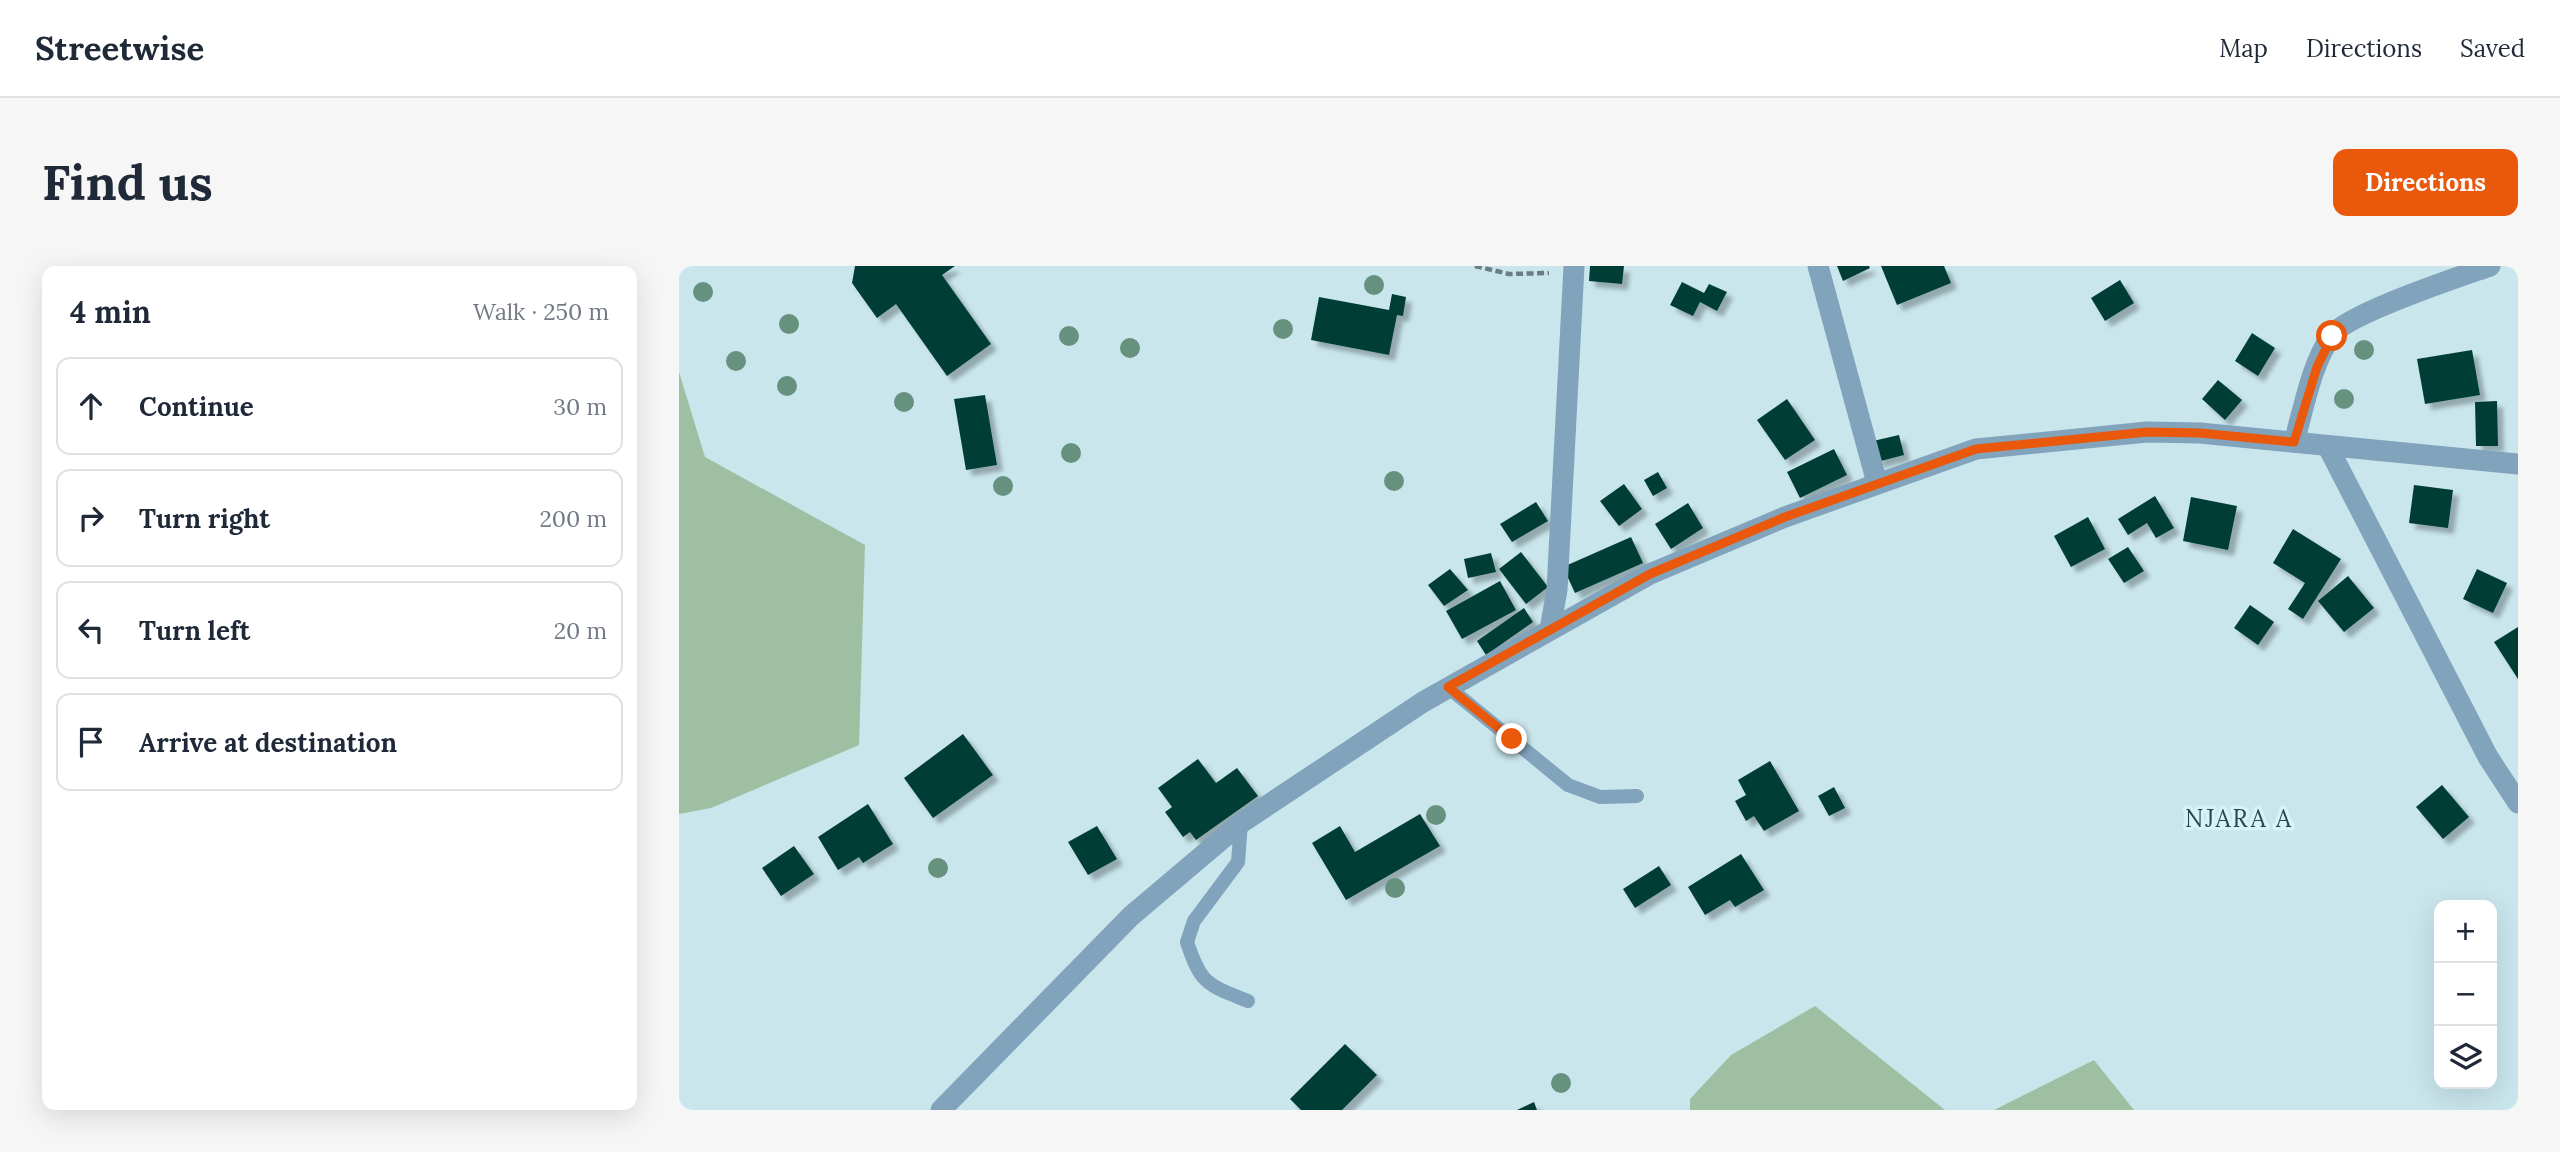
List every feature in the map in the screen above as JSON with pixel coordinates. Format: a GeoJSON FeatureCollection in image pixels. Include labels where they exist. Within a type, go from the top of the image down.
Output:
{"type":"FeatureCollection","features":[{"type":"Feature","properties":{"kind":"street"},"geometry":{"type":"LineString","coordinates":[[1818,266],[1877,483]]}},
{"type":"Feature","properties":{"kind":"street"},"geometry":{"type":"LineString","coordinates":[[2294,442],[2317,367],[2336,331],[2406,295],[2490,266]]}},
{"type":"Feature","properties":{"kind":"street"},"geometry":{"type":"LineString","coordinates":[[1550,629],[1557,590],[1574,269]]}},
{"type":"Feature","properties":{"kind":"street"},"geometry":{"type":"LineString","coordinates":[[941,1110],[1131,916],[1241,824],[1448,687],[1650,574],[1877,483],[1993,445],[2147,432],[2200,433],[2518,464]]}},
{"type":"Feature","properties":{"kind":"street"},"geometry":{"type":"LineString","coordinates":[[2328,447],[2488,757],[2518,803]]}},
{"type":"Feature","properties":{"kind":"lane"},"geometry":{"type":"LineString","coordinates":[[1448,687],[1568,785],[1600,797],[1637,796]]}},
{"type":"Feature","properties":{"kind":"lane"},"geometry":{"type":"LineString","coordinates":[[1241,824],[1238,862],[1194,922],[1187,943],[1200,975],[1211,986],[1248,1001]]}},
{"type":"Feature","properties":{"kind":"path"},"geometry":{"type":"LineString","coordinates":[[1475,266],[1509,274],[1574,269]]}},
{"type":"Feature","properties":{"kind":"green space"},"geometry":{"type":"Polygon","coordinates":[[[679,372],[705,457],[865,545],[859,745],[711,808],[679,814],[679,372]]]}},
{"type":"Feature","properties":{"kind":"green space"},"geometry":{"type":"Polygon","coordinates":[[[1815,1006],[1945,1110],[1690,1110],[1690,1099],[1731,1055],[1815,1006]]]}},
{"type":"Feature","properties":{"kind":"green space"},"geometry":{"type":"Polygon","coordinates":[[[2094,1060],[2134,1110],[1994,1110],[2094,1060]]]}},
{"type":"Feature","properties":{"kind":"building"},"geometry":{"type":"Polygon","coordinates":[[[855,266],[955,266],[942,275],[991,344],[947,376],[896,304],[877,318],[852,283],[855,266]]]}},
{"type":"Feature","properties":{"kind":"building"},"geometry":{"type":"Polygon","coordinates":[[[1590,266],[1624,266],[1622,284],[1589,281],[1590,266]]]}},
{"type":"Feature","properties":{"kind":"building"},"geometry":{"type":"Polygon","coordinates":[[[1837,266],[1869,266],[1870,268],[1843,281],[1837,266]]]}},
{"type":"Feature","properties":{"kind":"building"},"geometry":{"type":"Polygon","coordinates":[[[1881,266],[1944,266],[1951,283],[1897,305],[1881,266]]]}},
{"type":"Feature","properties":{"kind":"building"},"geometry":{"type":"Polygon","coordinates":[[[2120,280],[2134,303],[2105,321],[2091,298],[2120,280]]]}},
{"type":"Feature","properties":{"kind":"building"},"geometry":{"type":"Polygon","coordinates":[[[1682,282],[1704,293],[1709,284],[1727,292],[1717,311],[1700,302],[1693,316],[1670,305],[1682,282]]]}},
{"type":"Feature","properties":{"kind":"building"},"geometry":{"type":"Polygon","coordinates":[[[1392,294],[1406,297],[1403,316],[1397,315],[1389,355],[1311,340],[1319,297],[1389,310],[1392,294]]]}},
{"type":"Feature","properties":{"kind":"building"},"geometry":{"type":"Polygon","coordinates":[[[2252,333],[2275,348],[2258,376],[2235,361],[2252,333]]]}},
{"type":"Feature","properties":{"kind":"building"},"geometry":{"type":"Polygon","coordinates":[[[2472,350],[2480,395],[2425,404],[2417,359],[2472,350]]]}},
{"type":"Feature","properties":{"kind":"building"},"geometry":{"type":"Polygon","coordinates":[[[2218,380],[2242,400],[2225,420],[2202,399],[2218,380]]]}},
{"type":"Feature","properties":{"kind":"building"},"geometry":{"type":"Polygon","coordinates":[[[985,395],[997,465],[966,470],[954,399],[985,395]]]}},
{"type":"Feature","properties":{"kind":"building"},"geometry":{"type":"Polygon","coordinates":[[[1787,399],[1815,440],[1785,460],[1757,420],[1787,399]]]}},
{"type":"Feature","properties":{"kind":"building"},"geometry":{"type":"Polygon","coordinates":[[[2497,401],[2498,446],[2476,446],[2475,402],[2497,401]]]}},
{"type":"Feature","properties":{"kind":"building"},"geometry":{"type":"Polygon","coordinates":[[[1899,435],[1904,455],[1877,462],[1873,441],[1899,435]]]}},
{"type":"Feature","properties":{"kind":"building"},"geometry":{"type":"Polygon","coordinates":[[[1834,449],[1847,475],[1800,498],[1787,472],[1834,449]]]}},
{"type":"Feature","properties":{"kind":"building"},"geometry":{"type":"Polygon","coordinates":[[[1658,472],[1667,488],[1653,496],[1644,480],[1658,472]]]}},
{"type":"Feature","properties":{"kind":"building"},"geometry":{"type":"Polygon","coordinates":[[[1624,484],[1642,509],[1619,526],[1600,501],[1624,484]]]}},
{"type":"Feature","properties":{"kind":"building"},"geometry":{"type":"Polygon","coordinates":[[[2414,485],[2453,490],[2448,528],[2409,523],[2414,485]]]}},
{"type":"Feature","properties":{"kind":"building"},"geometry":{"type":"Polygon","coordinates":[[[2155,496],[2174,528],[2156,538],[2147,523],[2128,535],[2118,519],[2155,496]]]}},
{"type":"Feature","properties":{"kind":"building"},"geometry":{"type":"Polygon","coordinates":[[[2191,497],[2237,506],[2228,550],[2183,541],[2191,497]]]}},
{"type":"Feature","properties":{"kind":"building"},"geometry":{"type":"Polygon","coordinates":[[[1536,502],[1548,521],[1512,542],[1500,524],[1536,502]]]}},
{"type":"Feature","properties":{"kind":"building"},"geometry":{"type":"Polygon","coordinates":[[[1688,503],[1703,528],[1671,549],[1655,524],[1688,503]]]}},
{"type":"Feature","properties":{"kind":"building"},"geometry":{"type":"Polygon","coordinates":[[[2088,517],[2105,549],[2071,567],[2054,536],[2088,517]]]}},
{"type":"Feature","properties":{"kind":"building"},"geometry":{"type":"Polygon","coordinates":[[[2293,529],[2341,559],[2303,619],[2288,609],[2305,583],[2273,563],[2293,529]]]}},
{"type":"Feature","properties":{"kind":"building"},"geometry":{"type":"Polygon","coordinates":[[[1631,537],[1643,563],[1575,593],[1563,567],[1631,537]]]}},
{"type":"Feature","properties":{"kind":"building"},"geometry":{"type":"Polygon","coordinates":[[[2128,547],[2144,571],[2124,583],[2108,559],[2128,547]]]}},
{"type":"Feature","properties":{"kind":"building"},"geometry":{"type":"Polygon","coordinates":[[[1521,552],[1548,587],[1526,604],[1499,569],[1521,552]]]}},
{"type":"Feature","properties":{"kind":"building"},"geometry":{"type":"Polygon","coordinates":[[[1491,553],[1496,572],[1468,578],[1464,559],[1491,553]]]}},
{"type":"Feature","properties":{"kind":"building"},"geometry":{"type":"Polygon","coordinates":[[[1450,569],[1468,590],[1444,606],[1428,585],[1450,569]]]}},
{"type":"Feature","properties":{"kind":"building"},"geometry":{"type":"Polygon","coordinates":[[[2477,569],[2507,583],[2493,613],[2463,599],[2477,569]]]}},
{"type":"Feature","properties":{"kind":"building"},"geometry":{"type":"Polygon","coordinates":[[[2348,576],[2374,608],[2344,632],[2318,601],[2348,576]]]}},
{"type":"Feature","properties":{"kind":"building"},"geometry":{"type":"Polygon","coordinates":[[[1500,581],[1516,610],[1462,639],[1446,611],[1500,581]]]}},
{"type":"Feature","properties":{"kind":"building"},"geometry":{"type":"Polygon","coordinates":[[[2250,605],[2274,622],[2258,645],[2234,628],[2250,605]]]}},
{"type":"Feature","properties":{"kind":"building"},"geometry":{"type":"Polygon","coordinates":[[[1524,608],[1533,622],[1486,655],[1477,641],[1524,608]]]}},
{"type":"Feature","properties":{"kind":"building"},"geometry":{"type":"Polygon","coordinates":[[[2518,627],[2518,679],[2494,642],[2518,627]]]}},
{"type":"Feature","properties":{"kind":"building"},"geometry":{"type":"Polygon","coordinates":[[[963,734],[993,775],[933,818],[904,778],[963,734]]]}},
{"type":"Feature","properties":{"kind":"building"},"geometry":{"type":"Polygon","coordinates":[[[1198,759],[1216,783],[1237,768],[1258,796],[1196,840],[1190,832],[1183,837],[1165,812],[1172,807],[1158,788],[1198,759]]]}},
{"type":"Feature","properties":{"kind":"building"},"geometry":{"type":"Polygon","coordinates":[[[1770,761],[1799,811],[1764,831],[1754,816],[1746,821],[1735,801],[1746,795],[1738,780],[1770,761]]]}},
{"type":"Feature","properties":{"kind":"building"},"geometry":{"type":"Polygon","coordinates":[[[2442,785],[2469,817],[2443,839],[2416,807],[2442,785]]]}},
{"type":"Feature","properties":{"kind":"building"},"geometry":{"type":"Polygon","coordinates":[[[1834,787],[1845,808],[1829,816],[1818,796],[1834,787]]]}},
{"type":"Feature","properties":{"kind":"building"},"geometry":{"type":"Polygon","coordinates":[[[868,804],[893,844],[863,863],[859,857],[838,870],[818,837],[868,804]]]}},
{"type":"Feature","properties":{"kind":"building"},"geometry":{"type":"Polygon","coordinates":[[[1420,814],[1440,846],[1346,900],[1312,843],[1340,826],[1355,852],[1420,814]]]}},
{"type":"Feature","properties":{"kind":"building"},"geometry":{"type":"Polygon","coordinates":[[[1097,826],[1117,859],[1088,875],[1068,842],[1097,826]]]}},
{"type":"Feature","properties":{"kind":"building"},"geometry":{"type":"Polygon","coordinates":[[[794,846],[814,874],[781,896],[762,868],[794,846]]]}},
{"type":"Feature","properties":{"kind":"building"},"geometry":{"type":"Polygon","coordinates":[[[1741,854],[1764,890],[1735,907],[1730,900],[1705,915],[1688,887],[1741,854]]]}},
{"type":"Feature","properties":{"kind":"building"},"geometry":{"type":"Polygon","coordinates":[[[1659,866],[1671,885],[1635,908],[1623,889],[1659,866]]]}},
{"type":"Feature","properties":{"kind":"building"},"geometry":{"type":"Polygon","coordinates":[[[1345,1044],[1377,1075],[1342,1110],[1301,1110],[1290,1099],[1345,1044]]]}},
{"type":"Feature","properties":{"kind":"building"},"geometry":{"type":"Polygon","coordinates":[[[1534,1102],[1537,1110],[1517,1110],[1534,1102]]]}},
{"type":"Feature","properties":{"kind":"district","name":"NJARA A"},"geometry":{"type":"Point","coordinates":[2239,818]}},
{"type":"Feature","properties":{"kind":"route"},"geometry":{"type":"LineString","coordinates":[[1512,739],[1448,687],[1650,574],[1785,517],[1907,472],[1993,445],[2147,432],[2200,433],[2294,442],[2317,367],[2332,336]]}}]}
